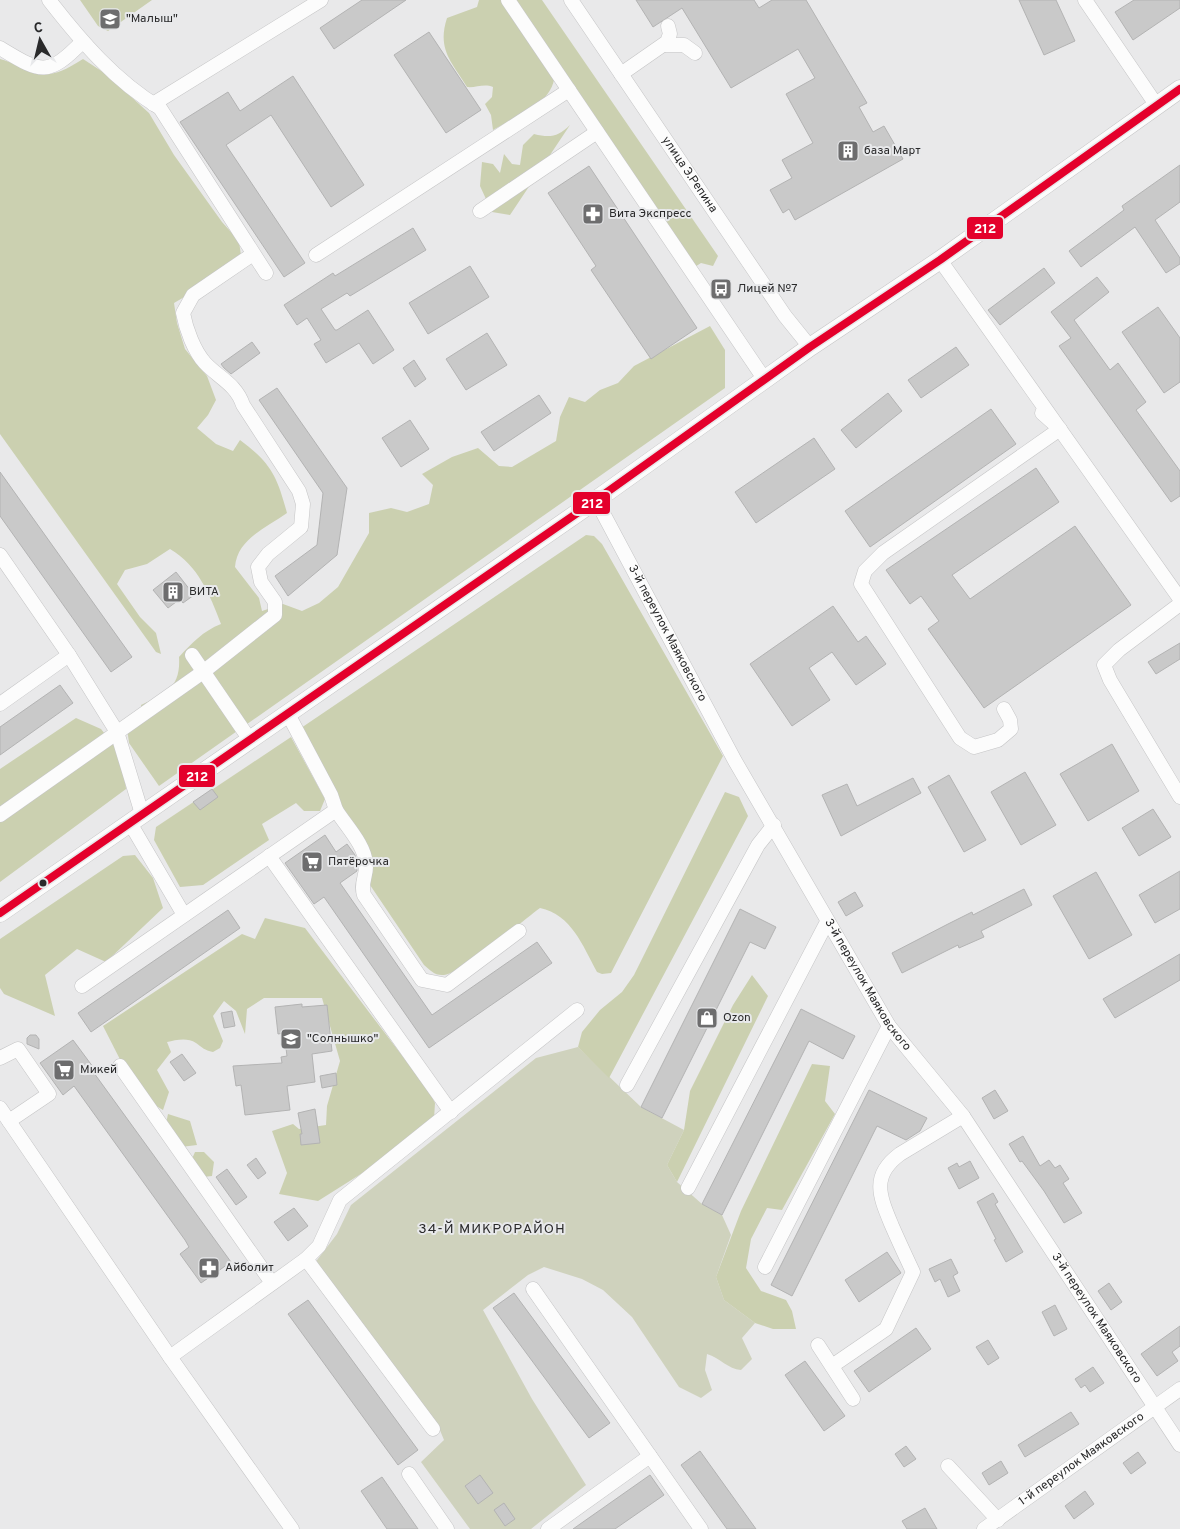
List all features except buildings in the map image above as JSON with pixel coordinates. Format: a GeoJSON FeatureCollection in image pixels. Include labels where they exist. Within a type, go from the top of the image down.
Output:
{"type":"FeatureCollection","features":[{"type":"Feature","properties":{"kind":"main road"},"geometry":{"type":"LineString","coordinates":[[0,913],[596,500],[810,347],[940,260],[1180,89]]}},
{"type":"Feature","properties":{"kind":"street"},"geometry":{"type":"LineString","coordinates":[[49,0],[82,42],[160,108],[266,273]]}},
{"type":"Feature","properties":{"kind":"street"},"geometry":{"type":"LineString","coordinates":[[153,104],[321,0]]}},
{"type":"Feature","properties":{"kind":"street"},"geometry":{"type":"LineString","coordinates":[[508,0],[765,380]]}},
{"type":"Feature","properties":{"kind":"street","name":"улица Э.Репина"},"geometry":{"type":"LineString","coordinates":[[571,0],[785,316],[810,347]]}},
{"type":"Feature","properties":{"kind":"street"},"geometry":{"type":"LineString","coordinates":[[1085,0],[1157,106]]}},
{"type":"Feature","properties":{"kind":"street"},"geometry":{"type":"LineString","coordinates":[[621,74],[664,45],[670,34],[668,26]]}},
{"type":"Feature","properties":{"kind":"street"},"geometry":{"type":"LineString","coordinates":[[0,48],[40,69],[53,67],[65,60],[82,42]]}},
{"type":"Feature","properties":{"kind":"street"},"geometry":{"type":"LineString","coordinates":[[664,45],[684,45],[695,53]]}},
{"type":"Feature","properties":{"kind":"street"},"geometry":{"type":"LineString","coordinates":[[316,254],[569,90]]}},
{"type":"Feature","properties":{"kind":"street"},"geometry":{"type":"LineString","coordinates":[[480,211],[597,132]]}},
{"type":"Feature","properties":{"kind":"street"},"geometry":{"type":"LineString","coordinates":[[0,815],[203,672],[275,615],[275,602],[261,582],[258,568],[268,554],[302,527],[303,504],[299,491],[243,405],[240,394],[204,362],[186,327],[183,313],[192,295],[253,254]]}},
{"type":"Feature","properties":{"kind":"street"},"geometry":{"type":"LineString","coordinates":[[940,260],[1180,599]]}},
{"type":"Feature","properties":{"kind":"street"},"geometry":{"type":"LineString","coordinates":[[1042,413],[1060,429]]}},
{"type":"Feature","properties":{"kind":"street"},"geometry":{"type":"LineString","coordinates":[[1004,709],[1010,720],[1011,729],[998,740],[974,746],[960,738],[862,584],[865,571],[883,553],[1060,429]]}},
{"type":"Feature","properties":{"kind":"street","name":"3-й переулок Маяковского"},"geometry":{"type":"LineString","coordinates":[[596,500],[736,761],[774,825],[827,922],[889,1026],[963,1116],[1180,1445]]}},
{"type":"Feature","properties":{"kind":"street"},"geometry":{"type":"LineString","coordinates":[[0,555],[69,655],[117,732],[136,818],[184,915]]}},
{"type":"Feature","properties":{"kind":"street"},"geometry":{"type":"LineString","coordinates":[[1180,604],[1119,650],[1104,665],[1110,680],[1180,797]]}},
{"type":"Feature","properties":{"kind":"street"},"geometry":{"type":"LineString","coordinates":[[0,704],[69,655]]}},
{"type":"Feature","properties":{"kind":"street"},"geometry":{"type":"LineString","coordinates":[[192,655],[250,740]]}},
{"type":"Feature","properties":{"kind":"street"},"geometry":{"type":"LineString","coordinates":[[288,714],[332,794],[336,810],[364,853],[366,873],[362,888],[364,895],[422,980],[447,985],[518,931]]}},
{"type":"Feature","properties":{"kind":"street"},"geometry":{"type":"LineString","coordinates":[[82,986],[336,810]]}},
{"type":"Feature","properties":{"kind":"street"},"geometry":{"type":"LineString","coordinates":[[627,1085],[758,845],[774,825]]}},
{"type":"Feature","properties":{"kind":"street"},"geometry":{"type":"LineString","coordinates":[[269,856],[451,1112]]}},
{"type":"Feature","properties":{"kind":"street"},"geometry":{"type":"LineString","coordinates":[[688,1188],[827,922]]}},
{"type":"Feature","properties":{"kind":"street"},"geometry":{"type":"LineString","coordinates":[[170,1357],[306,1259],[318,1246],[340,1200],[578,1010]]}},
{"type":"Feature","properties":{"kind":"street"},"geometry":{"type":"LineString","coordinates":[[765,1267],[889,1026]]}},
{"type":"Feature","properties":{"kind":"street"},"geometry":{"type":"LineString","coordinates":[[0,1058],[18,1050],[49,1094],[4,1117],[292,1529]]}},
{"type":"Feature","properties":{"kind":"street"},"geometry":{"type":"LineString","coordinates":[[120,1066],[272,1282]]}},
{"type":"Feature","properties":{"kind":"street"},"geometry":{"type":"LineString","coordinates":[[832,1366],[886,1329],[913,1272],[881,1201],[880,1181],[891,1161],[963,1116]]}},
{"type":"Feature","properties":{"kind":"street"},"geometry":{"type":"LineString","coordinates":[[306,1259],[433,1429]]}},
{"type":"Feature","properties":{"kind":"street"},"geometry":{"type":"LineString","coordinates":[[533,1289],[701,1529]]}},
{"type":"Feature","properties":{"kind":"street"},"geometry":{"type":"LineString","coordinates":[[818,1345],[853,1399]]}},
{"type":"Feature","properties":{"kind":"street","name":"1-й переулок Маяковского"},"geometry":{"type":"LineString","coordinates":[[984,1529],[1180,1389]]}},
{"type":"Feature","properties":{"kind":"street"},"geometry":{"type":"LineString","coordinates":[[548,1529],[650,1456]]}},
{"type":"Feature","properties":{"kind":"street"},"geometry":{"type":"LineString","coordinates":[[948,1466],[998,1520]]}},
{"type":"Feature","properties":{"kind":"street"},"geometry":{"type":"LineString","coordinates":[[409,1474],[447,1529]]}},
{"type":"Feature","properties":{"kind":"green space","name":"\"Малыш\""},"geometry":{"type":"Polygon","coordinates":[[[80,0],[152,0],[108,31],[98,26],[80,0]]]}},
{"type":"Feature","properties":{"kind":"green space"},"geometry":{"type":"Polygon","coordinates":[[[479,0],[542,0],[718,256],[713,266],[701,263],[687,272],[554,80],[551,89],[538,104],[493,130],[491,115],[485,104],[492,97],[493,87],[486,85],[467,87],[447,54],[444,38],[447,18],[477,7],[479,0]]]}},
{"type":"Feature","properties":{"kind":"green space"},"geometry":{"type":"Polygon","coordinates":[[[0,59],[41,74],[49,74],[58,72],[83,59],[106,74],[149,113],[174,155],[222,222],[239,241],[242,263],[174,303],[177,323],[185,349],[207,376],[216,400],[208,415],[197,428],[216,444],[233,451],[240,440],[251,448],[266,463],[276,480],[287,513],[254,535],[241,549],[237,557],[235,567],[259,598],[262,611],[283,604],[302,611],[319,603],[338,587],[369,533],[369,513],[391,508],[407,512],[429,504],[433,485],[422,474],[452,457],[478,448],[499,466],[512,467],[556,441],[560,417],[569,397],[585,402],[600,390],[618,383],[634,366],[710,326],[725,350],[725,388],[159,786],[129,743],[127,728],[142,718],[141,705],[170,689],[177,676],[179,657],[203,634],[221,624],[196,572],[170,549],[147,564],[125,570],[117,584],[140,617],[156,633],[161,654],[156,652],[0,434],[0,59]]]}},
{"type":"Feature","properties":{"kind":"green space"},"geometry":{"type":"Polygon","coordinates":[[[570,125],[510,215],[492,212],[480,186],[482,162],[493,164],[500,173],[504,154],[512,164],[520,165],[523,145],[534,134],[554,136],[570,125]]]}},
{"type":"Feature","properties":{"kind":"green space"},"geometry":{"type":"Polygon","coordinates":[[[586,535],[594,536],[602,544],[723,756],[611,973],[602,974],[597,972],[575,932],[568,924],[551,911],[540,908],[492,946],[464,965],[453,972],[438,975],[424,965],[368,882],[354,831],[301,728],[586,535]]]}},
{"type":"Feature","properties":{"kind":"green space"},"geometry":{"type":"Polygon","coordinates":[[[76,718],[101,729],[123,757],[126,789],[0,882],[0,769],[76,718]]]}},
{"type":"Feature","properties":{"kind":"green space"},"geometry":{"type":"Polygon","coordinates":[[[291,737],[325,799],[320,811],[304,811],[296,803],[262,824],[269,840],[203,885],[180,887],[154,840],[156,827],[291,737]]]}},
{"type":"Feature","properties":{"kind":"green space"},"geometry":{"type":"Polygon","coordinates":[[[725,792],[739,797],[748,816],[609,1078],[578,1047],[582,1032],[600,1010],[622,992],[634,975],[725,792]]]}},
{"type":"Feature","properties":{"kind":"green space"},"geometry":{"type":"Polygon","coordinates":[[[135,855],[153,878],[163,908],[106,962],[77,949],[45,975],[55,1016],[4,994],[0,988],[0,939],[123,856],[135,855]]]}},
{"type":"Feature","properties":{"kind":"green space"},"geometry":{"type":"Polygon","coordinates":[[[265,918],[305,928],[429,1091],[435,1103],[434,1119],[364,1172],[318,1201],[279,1194],[287,1173],[272,1131],[293,1124],[299,1129],[326,1125],[327,1106],[340,1061],[322,998],[264,998],[247,1009],[245,1034],[236,1011],[224,1001],[213,1016],[223,1041],[220,1048],[213,1052],[189,1040],[167,1042],[171,1052],[157,1070],[169,1092],[163,1110],[146,1100],[130,1079],[103,1026],[242,934],[255,939],[265,918]]]}},
{"type":"Feature","properties":{"kind":"green space"},"geometry":{"type":"Polygon","coordinates":[[[752,975],[768,996],[677,1182],[667,1165],[684,1130],[690,1091],[733,1005],[752,975]]]}},
{"type":"Feature","properties":{"kind":"green space"},"geometry":{"type":"Polygon","coordinates":[[[578,1047],[641,1107],[684,1130],[667,1165],[677,1182],[702,1204],[722,1215],[731,1235],[716,1277],[724,1300],[755,1323],[742,1338],[752,1359],[741,1370],[732,1368],[707,1354],[705,1370],[712,1390],[701,1398],[679,1387],[632,1317],[603,1290],[582,1279],[544,1267],[528,1275],[483,1310],[532,1399],[586,1485],[531,1529],[470,1529],[421,1462],[444,1440],[437,1423],[314,1264],[337,1234],[351,1205],[536,1058],[578,1047]]]}},
{"type":"Feature","properties":{"kind":"green space"},"geometry":{"type":"Polygon","coordinates":[[[812,1064],[830,1066],[825,1101],[835,1114],[782,1210],[767,1208],[751,1239],[746,1268],[761,1291],[786,1300],[792,1311],[796,1329],[773,1329],[755,1323],[724,1300],[716,1277],[741,1211],[812,1064]]]}},
{"type":"Feature","properties":{"kind":"green space"},"geometry":{"type":"Polygon","coordinates":[[[168,1114],[190,1121],[197,1145],[181,1147],[165,1128],[168,1114]]]}},
{"type":"Feature","properties":{"kind":"green space"},"geometry":{"type":"Polygon","coordinates":[[[195,1152],[204,1152],[214,1162],[212,1176],[203,1177],[191,1161],[195,1152]]]}},
{"type":"Feature","properties":{"kind":"transit line","name":"212"},"geometry":{"type":"LineString","coordinates":[[0,913],[596,500],[810,347],[940,260],[1180,89]]}},
{"type":"Feature","properties":{"kind":"place","name":"\"Малыш\""},"geometry":{"type":"Point","coordinates":[110,19]}},
{"type":"Feature","properties":{"kind":"place","name":"база Март"},"geometry":{"type":"Point","coordinates":[848,151]}},
{"type":"Feature","properties":{"kind":"place","name":"Вита Экспресс"},"geometry":{"type":"Point","coordinates":[593,214]}},
{"type":"Feature","properties":{"kind":"place","name":"Лицей №7"},"geometry":{"type":"Point","coordinates":[721,289]}},
{"type":"Feature","properties":{"kind":"place","name":"ВИТА"},"geometry":{"type":"Point","coordinates":[173,592]}},
{"type":"Feature","properties":{"kind":"place","name":"Пятёрочка"},"geometry":{"type":"Point","coordinates":[312,862]}},
{"type":"Feature","properties":{"kind":"place","name":"Ozon"},"geometry":{"type":"Point","coordinates":[707,1018]}},
{"type":"Feature","properties":{"kind":"place","name":"\"Солнышко\""},"geometry":{"type":"Point","coordinates":[291,1039]}},
{"type":"Feature","properties":{"kind":"place","name":"Микей"},"geometry":{"type":"Point","coordinates":[64,1070]}},
{"type":"Feature","properties":{"kind":"place","name":"Айболит"},"geometry":{"type":"Point","coordinates":[209,1268]}},
{"type":"Feature","properties":{"kind":"district","name":"34-Й МИКРОРАЙОН"},"geometry":{"type":"Point","coordinates":[492,1229]}}]}
